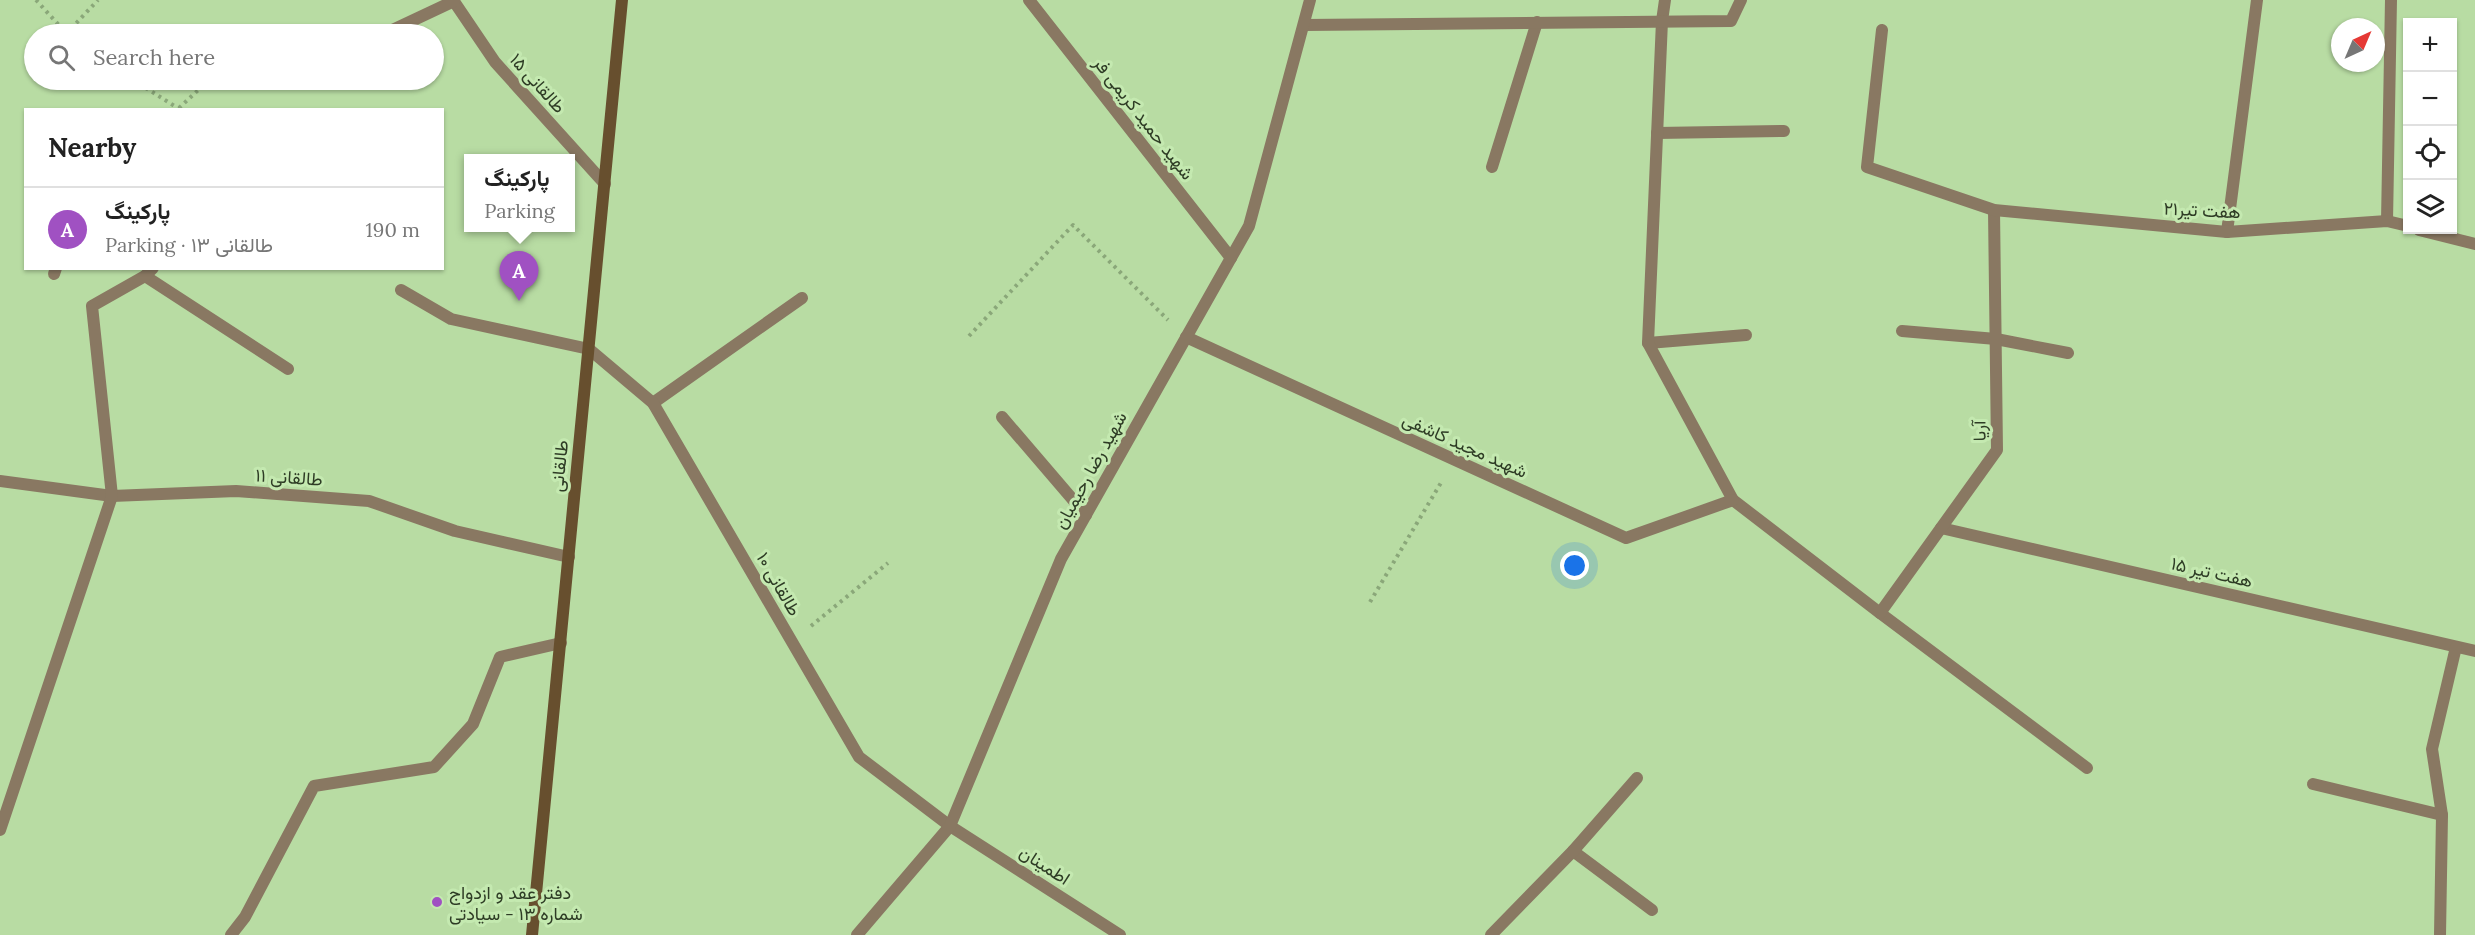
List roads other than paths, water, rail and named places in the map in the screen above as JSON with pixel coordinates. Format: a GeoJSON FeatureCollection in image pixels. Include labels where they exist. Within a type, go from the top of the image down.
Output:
{"type":"FeatureCollection","features":[{"type":"Feature","properties":{"kind":"main road","name":"طالقانی"},"geometry":{"type":"LineString","coordinates":[[532,935],[622,0]]}},
{"type":"Feature","properties":{"kind":"street","name":"طالقانی ۱۵"},"geometry":{"type":"LineString","coordinates":[[454,0],[495,62],[605,184]]}},
{"type":"Feature","properties":{"kind":"street"},"geometry":{"type":"LineString","coordinates":[[405,24],[454,0]]}},
{"type":"Feature","properties":{"kind":"street","name":"شهید حمید کریمی فر"},"geometry":{"type":"LineString","coordinates":[[1029,0],[1231,258]]}},
{"type":"Feature","properties":{"kind":"street","name":"شهید رضا رحیمیان"},"geometry":{"type":"LineString","coordinates":[[857,935],[950,825],[1061,560],[1249,226],[1310,0]]}},
{"type":"Feature","properties":{"kind":"street"},"geometry":{"type":"LineString","coordinates":[[1665,0],[1662,21],[1648,343],[1734,500],[2087,768]]}},
{"type":"Feature","properties":{"kind":"street"},"geometry":{"type":"LineString","coordinates":[[1304,24],[1731,21],[1741,0]]}},
{"type":"Feature","properties":{"kind":"street"},"geometry":{"type":"LineString","coordinates":[[2227,232],[2257,0]]}},
{"type":"Feature","properties":{"kind":"street"},"geometry":{"type":"LineString","coordinates":[[2387,221],[2391,0]]}},
{"type":"Feature","properties":{"kind":"street"},"geometry":{"type":"LineString","coordinates":[[1492,167],[1537,22]]}},
{"type":"Feature","properties":{"kind":"street","name":"هفت تیر۲۱"},"geometry":{"type":"LineString","coordinates":[[1882,30],[1868,167],[1994,210],[2227,232],[2387,221],[2403,225]]}},
{"type":"Feature","properties":{"kind":"street"},"geometry":{"type":"LineString","coordinates":[[1657,133],[1784,131]]}},
{"type":"Feature","properties":{"kind":"street","name":"آریا"},"geometry":{"type":"LineString","coordinates":[[1880,613],[1997,450],[1994,210]]}},
{"type":"Feature","properties":{"kind":"street"},"geometry":{"type":"LineString","coordinates":[[2435,234],[2475,244]]}},
{"type":"Feature","properties":{"kind":"street"},"geometry":{"type":"LineString","coordinates":[[1,822],[112,496],[92,306],[149,272],[288,369]]}},
{"type":"Feature","properties":{"kind":"street"},"geometry":{"type":"LineString","coordinates":[[402,290],[451,319],[589,349]]}},
{"type":"Feature","properties":{"kind":"street"},"geometry":{"type":"LineString","coordinates":[[653,403],[802,298]]}},
{"type":"Feature","properties":{"kind":"street"},"geometry":{"type":"LineString","coordinates":[[1902,331],[1996,339],[2068,353]]}},
{"type":"Feature","properties":{"kind":"street"},"geometry":{"type":"LineString","coordinates":[[1648,343],[1746,335]]}},
{"type":"Feature","properties":{"kind":"street","name":"شهید مجید کاشفی"},"geometry":{"type":"LineString","coordinates":[[1186,337],[1626,538],[1734,500]]}},
{"type":"Feature","properties":{"kind":"street","name":"طالقانی ۱۰"},"geometry":{"type":"LineString","coordinates":[[589,349],[653,403],[859,757],[950,825]]}},
{"type":"Feature","properties":{"kind":"street"},"geometry":{"type":"LineString","coordinates":[[1002,417],[1086,515]]}},
{"type":"Feature","properties":{"kind":"street","name":"طالقانی ۱۱"},"geometry":{"type":"LineString","coordinates":[[0,481],[112,496],[236,491],[369,501],[455,531],[568,557]]}},
{"type":"Feature","properties":{"kind":"street","name":"هفت تیر ۱۵"},"geometry":{"type":"LineString","coordinates":[[1941,528],[2475,651]]}},
{"type":"Feature","properties":{"kind":"street"},"geometry":{"type":"LineString","coordinates":[[231,935],[245,918],[314,786],[434,767],[473,724],[500,657],[561,643]]}},
{"type":"Feature","properties":{"kind":"street"},"geometry":{"type":"LineString","coordinates":[[2440,935],[2442,815],[2432,749],[2456,647]]}},
{"type":"Feature","properties":{"kind":"street"},"geometry":{"type":"LineString","coordinates":[[1491,935],[1573,851],[1637,778]]}},
{"type":"Feature","properties":{"kind":"street"},"geometry":{"type":"LineString","coordinates":[[2313,784],[2442,815]]}},
{"type":"Feature","properties":{"kind":"street","name":"اطمینان"},"geometry":{"type":"LineString","coordinates":[[950,825],[1112,933]]}},
{"type":"Feature","properties":{"kind":"street"},"geometry":{"type":"LineString","coordinates":[[1573,851],[1652,910]]}},
{"type":"Feature","properties":{"kind":"place","name":"پارکینگ"},"geometry":{"type":"Point","coordinates":[519,301]}},
{"type":"Feature","properties":{"kind":"place","name":"دفتر عقد و ازدواج شماره ۱۳ - سیادتی"},"geometry":{"type":"Point","coordinates":[437,902]}}]}
